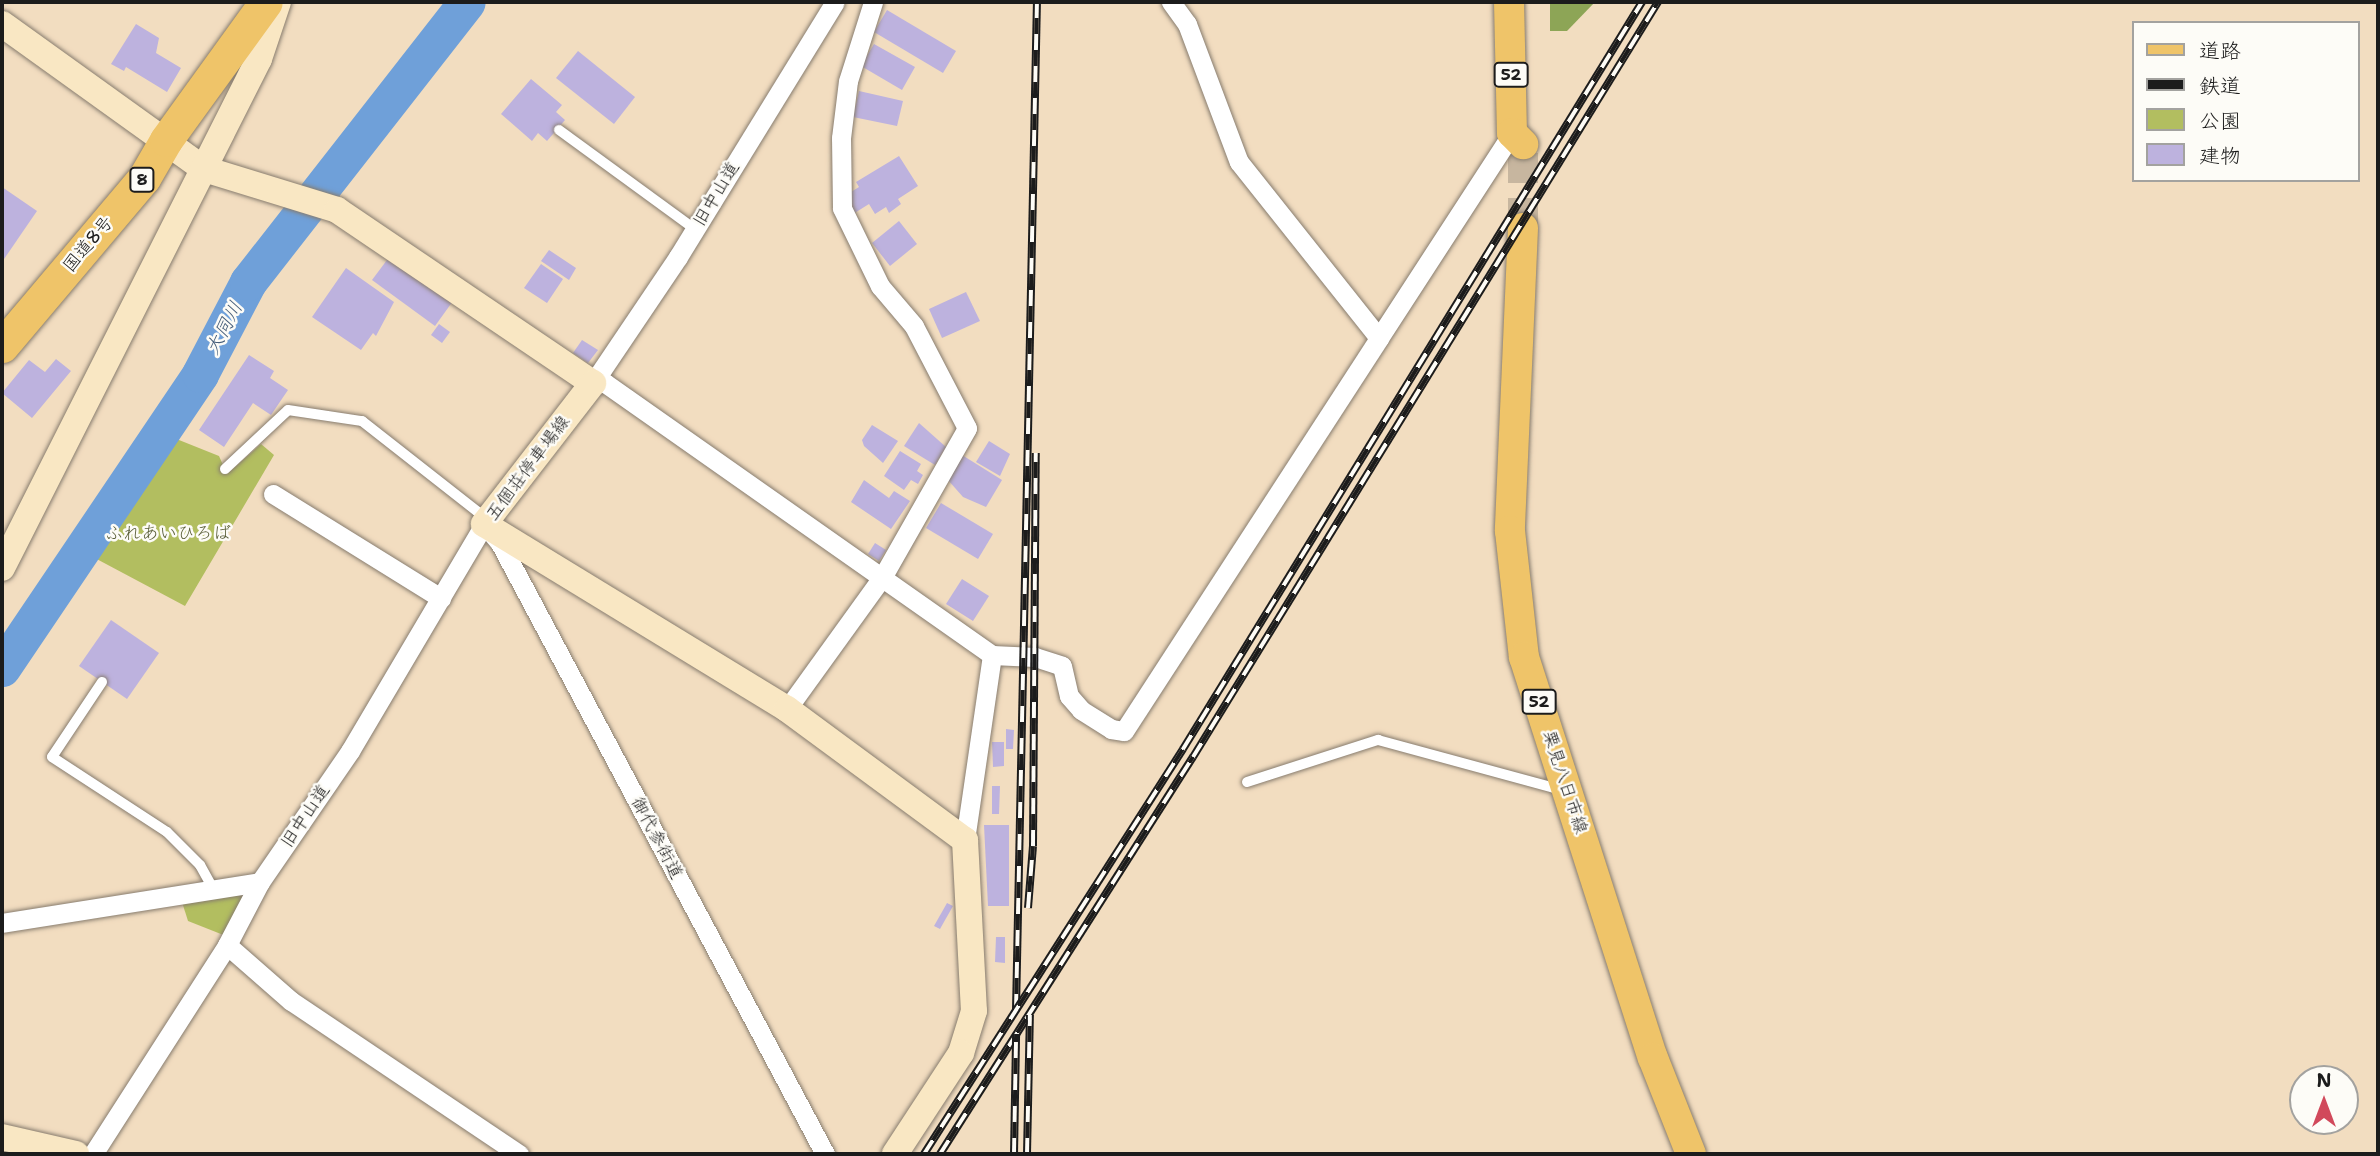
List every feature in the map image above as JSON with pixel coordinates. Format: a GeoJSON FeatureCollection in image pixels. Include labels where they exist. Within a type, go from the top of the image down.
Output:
{"type":"FeatureCollection","features":[{"type":"Feature","properties":{"kind":"highway","name":"国道8号"},"geometry":{"type":"LineString","coordinates":[[2,346],[144,178],[166,140],[266,2]]}},
{"type":"Feature","properties":{"kind":"main road"},"geometry":{"type":"LineString","coordinates":[[2,568],[259,59],[278,2]]}},
{"type":"Feature","properties":{"kind":"main road","name":"52"},"geometry":{"type":"LineString","coordinates":[[1509,2],[1517,138]]}},
{"type":"Feature","properties":{"kind":"main road"},"geometry":{"type":"LineString","coordinates":[[2,23],[204,169],[337,210],[593,383]]}},
{"type":"Feature","properties":{"kind":"main road","name":"栗見八日市線"},"geometry":{"type":"LineString","coordinates":[[1523,228],[1510,531],[1524,657],[1653,1058],[1690,1154]]}},
{"type":"Feature","properties":{"kind":"main road","name":"五個荘停車場線"},"geometry":{"type":"LineString","coordinates":[[593,383],[484,524],[788,709],[965,840]]}},
{"type":"Feature","properties":{"kind":"main road"},"geometry":{"type":"LineString","coordinates":[[895,1154],[961,1053],[974,1011],[965,840]]}},
{"type":"Feature","properties":{"kind":"main road"},"geometry":{"type":"LineString","coordinates":[[2,1137],[76,1154]]}},
{"type":"Feature","properties":{"kind":"street","name":"旧中山道"},"geometry":{"type":"LineString","coordinates":[[593,383],[695,229],[835,2]]}},
{"type":"Feature","properties":{"kind":"street"},"geometry":{"type":"LineString","coordinates":[[788,709],[883,576],[967,428],[914,326],[880,286],[842,208],[841,138],[848,81],[873,2]]}},
{"type":"Feature","properties":{"kind":"street"},"geometry":{"type":"LineString","coordinates":[[1171,2],[1187,24],[1239,162],[1379,338]]}},
{"type":"Feature","properties":{"kind":"street"},"geometry":{"type":"LineString","coordinates":[[593,383],[605,383],[992,654],[1052,661],[1062,666],[1069,696],[1082,710],[1111,729],[1124,731],[1379,338],[1517,138]]}},
{"type":"Feature","properties":{"kind":"street"},"geometry":{"type":"LineString","coordinates":[[273,494],[441,598]]}},
{"type":"Feature","properties":{"kind":"street","name":"旧中山道"},"geometry":{"type":"LineString","coordinates":[[93,1154],[226,945],[260,882],[349,751],[484,524]]}},
{"type":"Feature","properties":{"kind":"street","name":"御代参街道"},"geometry":{"type":"LineString","coordinates":[[484,524],[500,543],[825,1154]]}},
{"type":"Feature","properties":{"kind":"street"},"geometry":{"type":"LineString","coordinates":[[965,840],[992,654]]}},
{"type":"Feature","properties":{"kind":"street"},"geometry":{"type":"LineString","coordinates":[[2,923],[260,882]]}},
{"type":"Feature","properties":{"kind":"street"},"geometry":{"type":"LineString","coordinates":[[226,945],[291,1001],[519,1154]]}},
{"type":"Feature","properties":{"kind":"lane"},"geometry":{"type":"LineString","coordinates":[[559,130],[695,229]]}},
{"type":"Feature","properties":{"kind":"lane"},"geometry":{"type":"LineString","coordinates":[[225,470],[288,410],[362,421],[478,512],[484,524]]}},
{"type":"Feature","properties":{"kind":"lane"},"geometry":{"type":"LineString","coordinates":[[102,681],[52,757],[167,832],[200,865],[214,890]]}},
{"type":"Feature","properties":{"kind":"lane"},"geometry":{"type":"LineString","coordinates":[[1247,782],[1378,740],[1569,792]]}},
{"type":"Feature","properties":{"kind":"green space"},"geometry":{"type":"Polygon","coordinates":[[[1550,2],[1595,2],[1567,31],[1550,31],[1550,2]]]}},
{"type":"Feature","properties":{"kind":"green space","name":"ふれあいひろば"},"geometry":{"type":"Polygon","coordinates":[[[169,436],[219,456],[227,474],[261,444],[274,455],[185,606],[91,556],[169,436]]]}},
{"type":"Feature","properties":{"kind":"green space"},"geometry":{"type":"Polygon","coordinates":[[[242,895],[247,903],[226,936],[188,921],[182,902],[242,895]]]}},
{"type":"Feature","properties":{"kind":"building"},"geometry":{"type":"Polygon","coordinates":[[[887,10],[956,51],[943,73],[874,32],[887,10]]]}},
{"type":"Feature","properties":{"kind":"building"},"geometry":{"type":"Polygon","coordinates":[[[136,24],[159,38],[156,53],[181,68],[167,92],[126,67],[124,71],[111,64],[136,24]]]}},
{"type":"Feature","properties":{"kind":"building"},"geometry":{"type":"Polygon","coordinates":[[[874,44],[915,67],[902,90],[861,66],[874,44]]]}},
{"type":"Feature","properties":{"kind":"building"},"geometry":{"type":"Polygon","coordinates":[[[578,51],[635,97],[614,124],[556,78],[578,51]]]}},
{"type":"Feature","properties":{"kind":"building"},"geometry":{"type":"Polygon","coordinates":[[[531,79],[562,105],[556,112],[565,120],[547,141],[538,133],[532,141],[501,114],[531,79]]]}},
{"type":"Feature","properties":{"kind":"building"},"geometry":{"type":"Polygon","coordinates":[[[859,91],[903,101],[897,126],[853,117],[859,91]]]}},
{"type":"Feature","properties":{"kind":"building"},"geometry":{"type":"Polygon","coordinates":[[[899,156],[918,186],[898,199],[901,204],[889,213],[886,207],[875,214],[869,204],[853,214],[851,192],[859,187],[856,182],[899,156]]]}},
{"type":"Feature","properties":{"kind":"building"},"geometry":{"type":"Polygon","coordinates":[[[2,187],[37,211],[2,262],[2,187]]]}},
{"type":"Feature","properties":{"kind":"building"},"geometry":{"type":"Polygon","coordinates":[[[899,221],[917,244],[890,266],[872,243],[899,221]]]}},
{"type":"Feature","properties":{"kind":"building"},"geometry":{"type":"Polygon","coordinates":[[[549,250],[576,268],[569,280],[541,261],[549,250]]]}},
{"type":"Feature","properties":{"kind":"building"},"geometry":{"type":"Polygon","coordinates":[[[390,256],[453,301],[435,326],[372,280],[390,256]]]}},
{"type":"Feature","properties":{"kind":"building"},"geometry":{"type":"Polygon","coordinates":[[[541,264],[563,279],[547,303],[524,288],[541,264]]]}},
{"type":"Feature","properties":{"kind":"building"},"geometry":{"type":"Polygon","coordinates":[[[346,268],[394,302],[376,336],[373,333],[361,350],[312,317],[346,268]]]}},
{"type":"Feature","properties":{"kind":"building"},"geometry":{"type":"Polygon","coordinates":[[[966,292],[980,321],[942,338],[929,309],[966,292]]]}},
{"type":"Feature","properties":{"kind":"building"},"geometry":{"type":"Polygon","coordinates":[[[439,324],[450,332],[442,343],[431,335],[439,324]]]}},
{"type":"Feature","properties":{"kind":"building"},"geometry":{"type":"Polygon","coordinates":[[[582,340],[598,350],[588,363],[573,353],[582,340]]]}},
{"type":"Feature","properties":{"kind":"building"},"geometry":{"type":"Polygon","coordinates":[[[249,355],[274,371],[270,378],[288,390],[271,415],[253,403],[224,447],[199,430],[249,355]]]}},
{"type":"Feature","properties":{"kind":"building"},"geometry":{"type":"Polygon","coordinates":[[[56,359],[71,371],[32,418],[2,393],[29,360],[45,372],[56,359]]]}},
{"type":"Feature","properties":{"kind":"building"},"geometry":{"type":"Polygon","coordinates":[[[919,423],[946,447],[935,465],[904,446],[919,423]]]}},
{"type":"Feature","properties":{"kind":"building"},"geometry":{"type":"Polygon","coordinates":[[[872,425],[898,441],[883,463],[864,446],[862,440],[872,425]]]}},
{"type":"Feature","properties":{"kind":"building"},"geometry":{"type":"Polygon","coordinates":[[[989,441],[1010,454],[1000,476],[976,462],[989,441]]]}},
{"type":"Feature","properties":{"kind":"building"},"geometry":{"type":"Polygon","coordinates":[[[900,451],[921,464],[917,471],[923,475],[918,484],[911,480],[904,490],[884,476],[900,451]]]}},
{"type":"Feature","properties":{"kind":"building"},"geometry":{"type":"Polygon","coordinates":[[[962,455],[1002,480],[986,507],[963,497],[948,480],[962,455]]]}},
{"type":"Feature","properties":{"kind":"building"},"geometry":{"type":"Polygon","coordinates":[[[864,480],[889,498],[894,491],[910,501],[891,529],[851,502],[864,480]]]}},
{"type":"Feature","properties":{"kind":"building"},"geometry":{"type":"Polygon","coordinates":[[[941,503],[993,534],[978,559],[926,528],[941,503]]]}},
{"type":"Feature","properties":{"kind":"building"},"geometry":{"type":"Polygon","coordinates":[[[875,543],[886,550],[879,561],[868,554],[875,543]]]}},
{"type":"Feature","properties":{"kind":"building"},"geometry":{"type":"Polygon","coordinates":[[[962,579],[989,596],[973,621],[946,604],[962,579]]]}},
{"type":"Feature","properties":{"kind":"building"},"geometry":{"type":"Polygon","coordinates":[[[111,620],[159,653],[127,699],[79,666],[111,620]]]}},
{"type":"Feature","properties":{"kind":"building"},"geometry":{"type":"Polygon","coordinates":[[[1006,729],[1014,730],[1013,749],[1006,749],[1006,729]]]}},
{"type":"Feature","properties":{"kind":"building"},"geometry":{"type":"Polygon","coordinates":[[[992,742],[1004,742],[1004,766],[993,767],[992,742]]]}},
{"type":"Feature","properties":{"kind":"building"},"geometry":{"type":"Polygon","coordinates":[[[992,786],[1000,786],[999,814],[992,814],[992,786]]]}},
{"type":"Feature","properties":{"kind":"building"},"geometry":{"type":"Polygon","coordinates":[[[984,825],[1009,825],[1009,906],[988,906],[984,825]]]}},
{"type":"Feature","properties":{"kind":"building"},"geometry":{"type":"Polygon","coordinates":[[[947,903],[953,906],[940,929],[934,926],[947,903]]]}},
{"type":"Feature","properties":{"kind":"building"},"geometry":{"type":"Polygon","coordinates":[[[996,937],[1005,937],[1005,963],[995,962],[996,937]]]}},
{"type":"Feature","properties":{"kind":"waterway","name":"大同川"},"geometry":{"type":"LineString","coordinates":[[2,668],[200,374],[248,282],[467,2]]}},
{"type":"Feature","properties":{"kind":"tunnel"},"geometry":{"type":"LineString","coordinates":[[1523,144],[1523,228]]}},
{"type":"Feature","properties":{"kind":"railway"},"geometry":{"type":"LineString","coordinates":[[1016,1010],[1037,2]]}},
{"type":"Feature","properties":{"kind":"railway"},"geometry":{"type":"LineString","coordinates":[[924,1154],[1183,749],[1642,2]]}},
{"type":"Feature","properties":{"kind":"railway"},"geometry":{"type":"LineString","coordinates":[[940,1154],[1193,757],[1658,2]]}},
{"type":"Feature","properties":{"kind":"railway"},"geometry":{"type":"LineString","coordinates":[[1028,908],[1033,846],[1036,453]]}},
{"type":"Feature","properties":{"kind":"railway"},"geometry":{"type":"LineString","coordinates":[[1027,1154],[1030,1015]]}},
{"type":"Feature","properties":{"kind":"railway"},"geometry":{"type":"LineString","coordinates":[[1014,1154],[1016,1034]]}}]}
